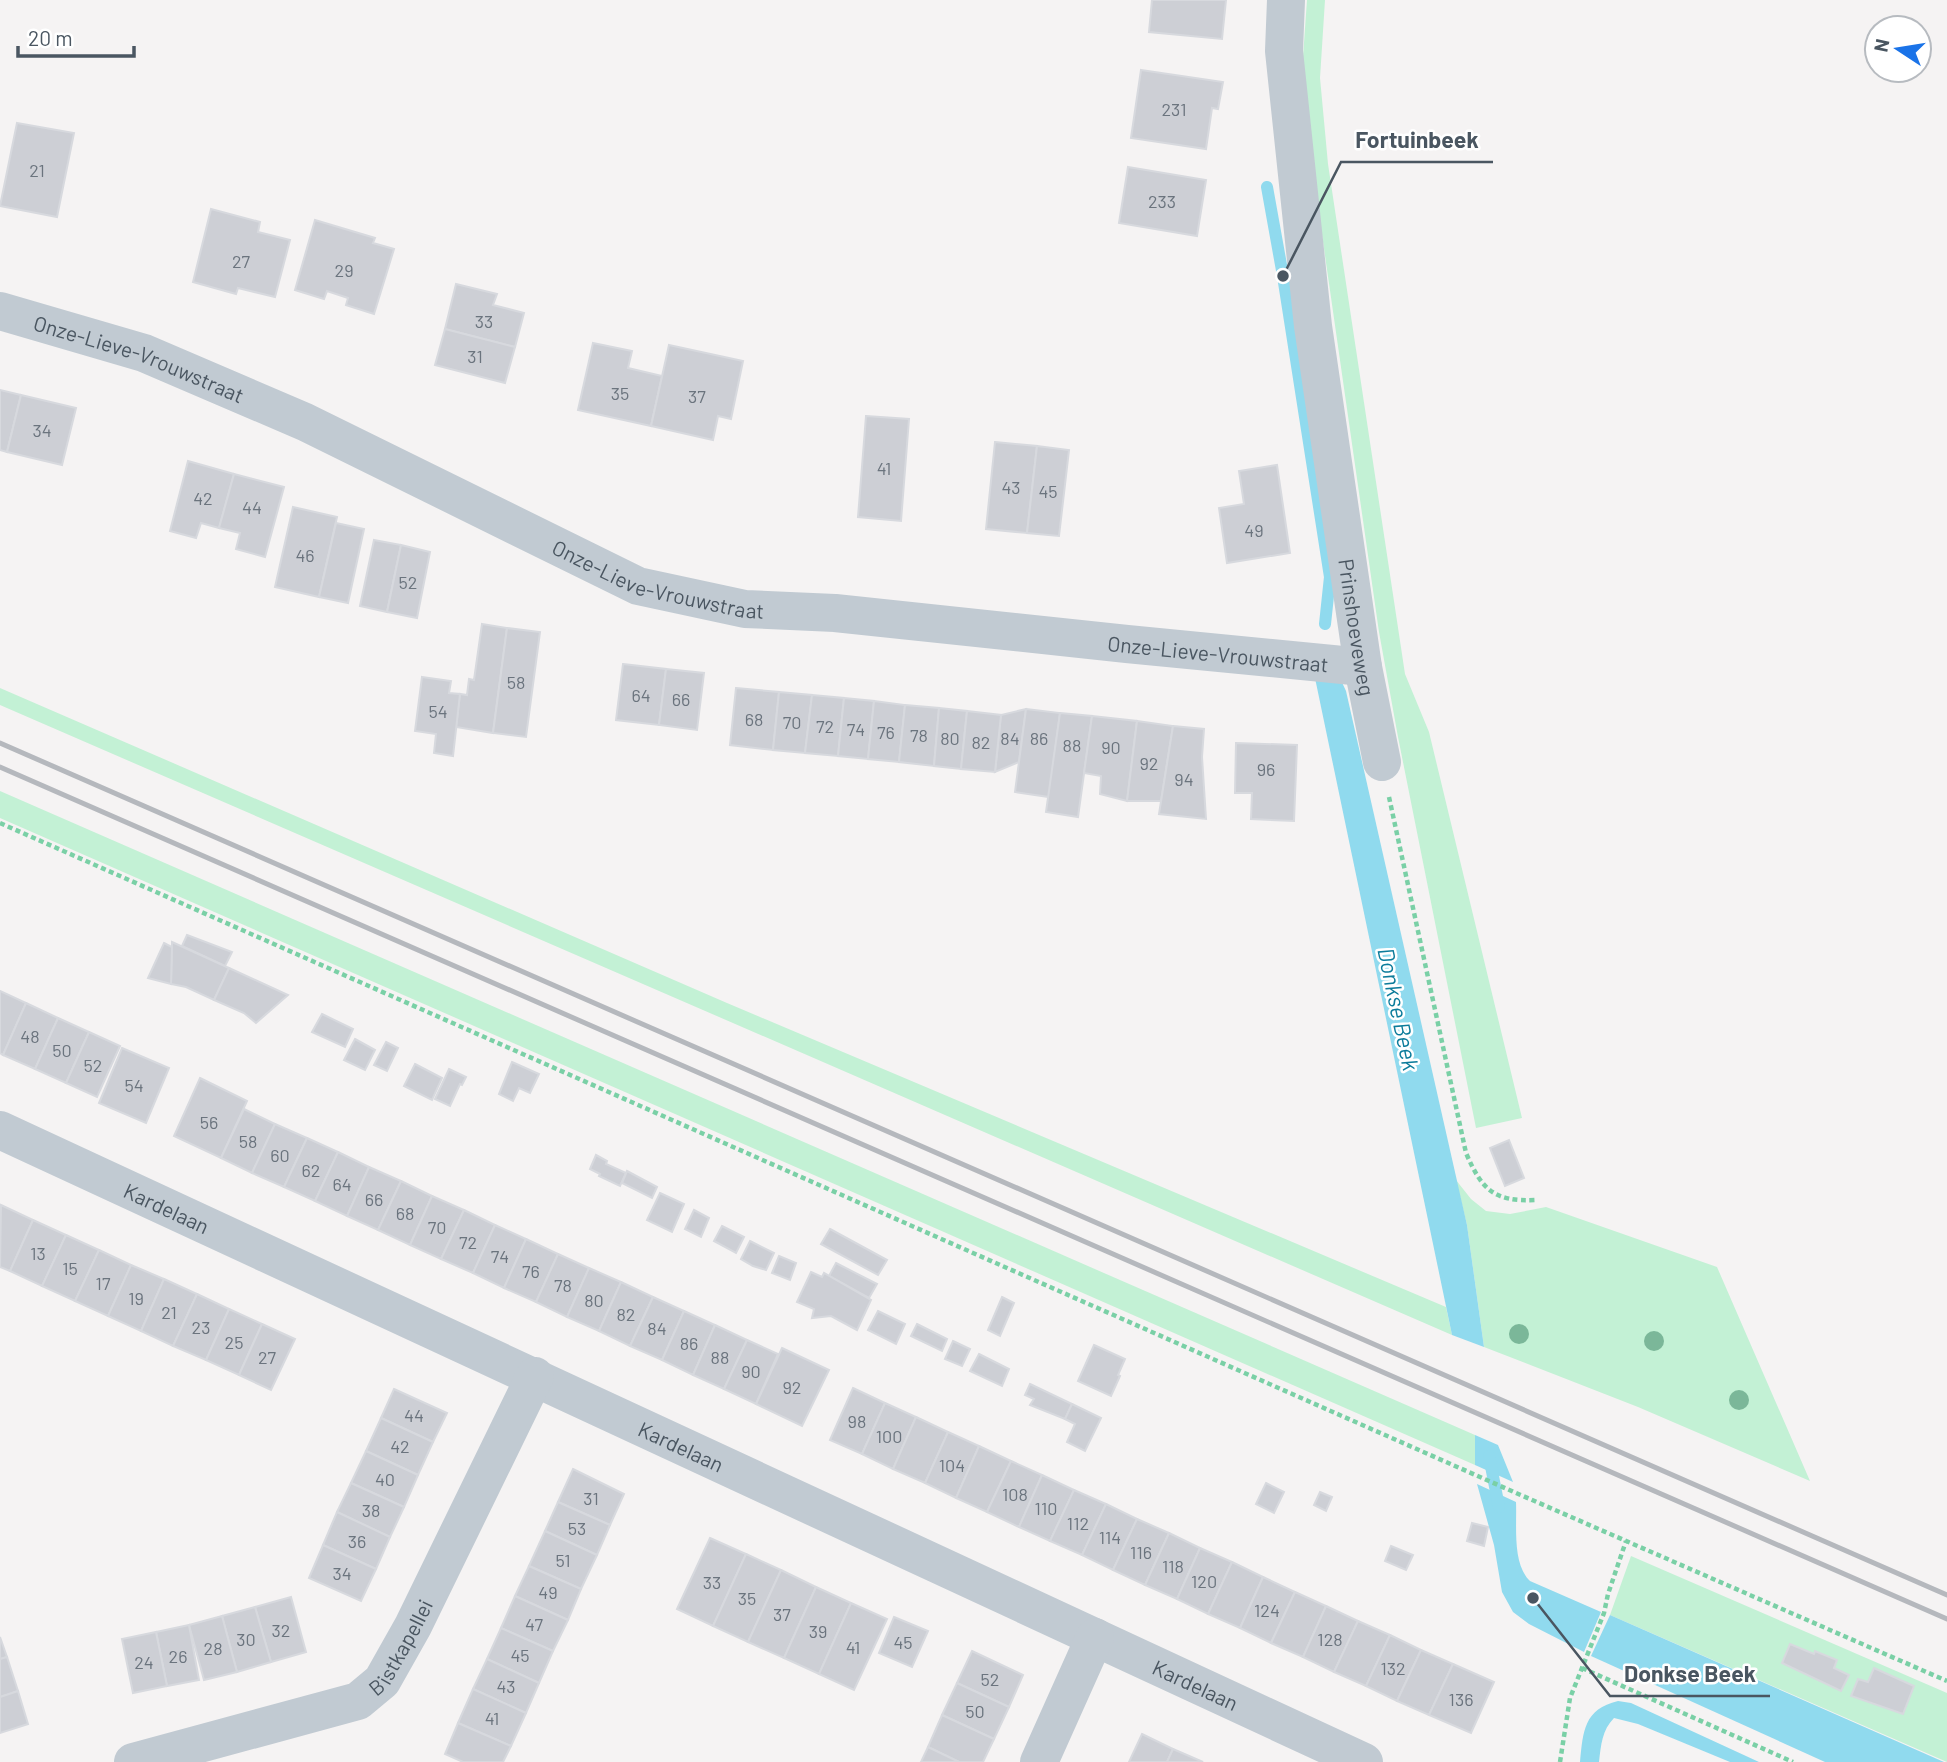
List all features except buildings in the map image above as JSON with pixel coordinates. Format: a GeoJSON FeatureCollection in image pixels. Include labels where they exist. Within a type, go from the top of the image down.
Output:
{"type":"FeatureCollection","features":[{"type":"Feature","properties":{"kind":"street","name":"Prinshoeveweg"},"geometry":{"type":"LineString","coordinates":[[1286,0],[1284,51],[1313,326],[1363,667],[1382,762]]}},
{"type":"Feature","properties":{"kind":"street","name":"Onze-Lieve-Vrouwstraat"},"geometry":{"type":"LineString","coordinates":[[0,311],[144,353],[305,422],[638,586],[745,609],[835,613],[1127,645],[1363,667]]}},
{"type":"Feature","properties":{"kind":"street","name":"Kardelaan"},"geometry":{"type":"LineString","coordinates":[[0,1130],[1364,1762]]}},
{"type":"Feature","properties":{"kind":"street","name":"Bistkapellei"},"geometry":{"type":"LineString","coordinates":[[133,1762],[358,1700],[382,1681],[413,1626],[534,1376]]}},
{"type":"Feature","properties":{"kind":"street"},"geometry":{"type":"LineString","coordinates":[[1039,1762],[1095,1637]]}},
{"type":"Feature","properties":{"kind":"path"},"geometry":{"type":"LineString","coordinates":[[1382,762],[1466,1153],[1476,1175],[1487,1189],[1513,1199],[1536,1200]]}},
{"type":"Feature","properties":{"kind":"path"},"geometry":{"type":"LineString","coordinates":[[0,823],[1947,1681]]}},
{"type":"Feature","properties":{"kind":"path"},"geometry":{"type":"LineString","coordinates":[[1560,1762],[1570,1698],[1604,1613],[1626,1541]]}},
{"type":"Feature","properties":{"kind":"path"},"geometry":{"type":"LineString","coordinates":[[1581,1668],[1793,1762]]}},
{"type":"Feature","properties":{"kind":"green space"},"geometry":{"type":"Polygon","coordinates":[[[1307,0],[1325,0],[1320,78],[1328,164],[1405,674],[1429,732],[1522,1118],[1476,1128],[1379,632],[1311,158],[1302,71],[1307,0]]]}},
{"type":"Feature","properties":{"kind":"green space"},"geometry":{"type":"Polygon","coordinates":[[[0,688],[727,1003],[1446,1307],[1452,1335],[0,705],[0,688]]]}},
{"type":"Feature","properties":{"kind":"green space"},"geometry":{"type":"Polygon","coordinates":[[[0,791],[1475,1435],[1475,1465],[0,818],[0,791]]]}},
{"type":"Feature","properties":{"kind":"green space"},"geometry":{"type":"Polygon","coordinates":[[[1456,1180],[1471,1199],[1486,1211],[1510,1214],[1546,1207],[1717,1267],[1810,1481],[1638,1407],[1484,1347],[1467,1225],[1456,1180]]]}},
{"type":"Feature","properties":{"kind":"green space"},"geometry":{"type":"Polygon","coordinates":[[[1631,1556],[1947,1693],[1947,1762],[1610,1615],[1631,1556]]]}},
{"type":"Feature","properties":{"kind":"water"},"geometry":{"type":"Polygon","coordinates":[[[1339,676],[1346,691],[1467,1225],[1484,1347],[1452,1335],[1315,678],[1339,676]]]}},
{"type":"Feature","properties":{"kind":"water"},"geometry":{"type":"Polygon","coordinates":[[[1475,1435],[1498,1445],[1513,1482],[1475,1465],[1475,1435]]]}},
{"type":"Feature","properties":{"kind":"water"},"geometry":{"type":"Polygon","coordinates":[[[1477,1484],[1516,1502],[1518,1555],[1524,1574],[1530,1581],[1601,1612],[1584,1652],[1529,1624],[1513,1612],[1502,1592],[1494,1545],[1477,1484]]]}},
{"type":"Feature","properties":{"kind":"water"},"geometry":{"type":"Polygon","coordinates":[[[1610,1615],[1944,1762],[1825,1762],[1591,1656],[1610,1615]]]}},
{"type":"Feature","properties":{"kind":"water"},"geometry":{"type":"Polygon","coordinates":[[[1618,1701],[1631,1703],[1759,1762],[1730,1762],[1638,1724],[1614,1718],[1601,1744],[1599,1762],[1580,1762],[1587,1723],[1598,1710],[1618,1701]]]}},
{"type":"Feature","properties":{"kind":"waterway"},"geometry":{"type":"LineString","coordinates":[[1267,187],[1330,577],[1325,624]]}},
{"type":"Feature","properties":{"kind":"waterway","name":"Donkse Beek"},"geometry":{"type":"LineString","coordinates":[[1489,1456],[1499,1507]]}},
{"type":"Feature","properties":{"kind":"railway"},"geometry":{"type":"LineString","coordinates":[[0,743],[1947,1595]]}},
{"type":"Feature","properties":{"kind":"railway"},"geometry":{"type":"LineString","coordinates":[[0,767],[1947,1619]]}},
{"type":"Feature","properties":{"kind":"place","name":"Fortuinbeek"},"geometry":{"type":"Point","coordinates":[1283,276]}},
{"type":"Feature","properties":{"kind":"place","name":"Donkse Beek"},"geometry":{"type":"Point","coordinates":[1533,1598]}}]}
